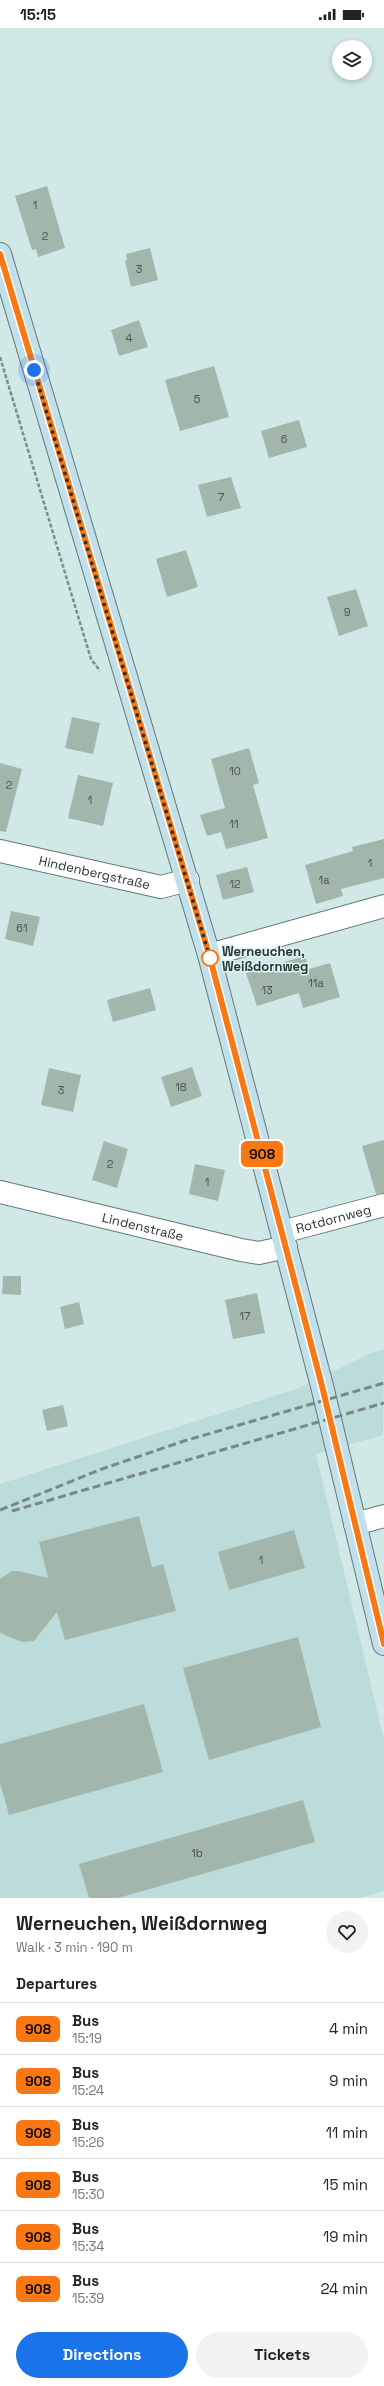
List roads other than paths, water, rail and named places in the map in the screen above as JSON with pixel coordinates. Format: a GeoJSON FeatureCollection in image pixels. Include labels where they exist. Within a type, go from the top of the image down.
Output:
{"type":"FeatureCollection","features":[{"type":"Feature","properties":{"kind":"main road"},"geometry":{"type":"LineString","coordinates":[[0,254],[209,954],[330,1419],[384,1644]]}},
{"type":"Feature","properties":{"kind":"street","name":"Hindenbergstraße"},"geometry":{"type":"LineString","coordinates":[[0,851],[161,887],[188,880]]}},
{"type":"Feature","properties":{"kind":"street"},"geometry":{"type":"LineString","coordinates":[[209,954],[384,906]]}},
{"type":"Feature","properties":{"kind":"street","name":"Lindenstraße"},"geometry":{"type":"LineString","coordinates":[[0,1192],[259,1253],[284,1239]]}},
{"type":"Feature","properties":{"kind":"street","name":"Rotdornweg"},"geometry":{"type":"LineString","coordinates":[[284,1239],[384,1205]]}},
{"type":"Feature","properties":{"kind":"street"},"geometry":{"type":"LineString","coordinates":[[355,1524],[384,1516]]}},
{"type":"Feature","properties":{"kind":"railway"},"geometry":{"type":"LineString","coordinates":[[0,1510],[102,1469],[184,1441],[384,1383]]}},
{"type":"Feature","properties":{"kind":"railway"},"geometry":{"type":"LineString","coordinates":[[12,1511],[384,1403]]}},
{"type":"Feature","properties":{"kind":"place","name":"Werneuchen, Weißdornweg"},"geometry":{"type":"Point","coordinates":[210,958]}}]}
